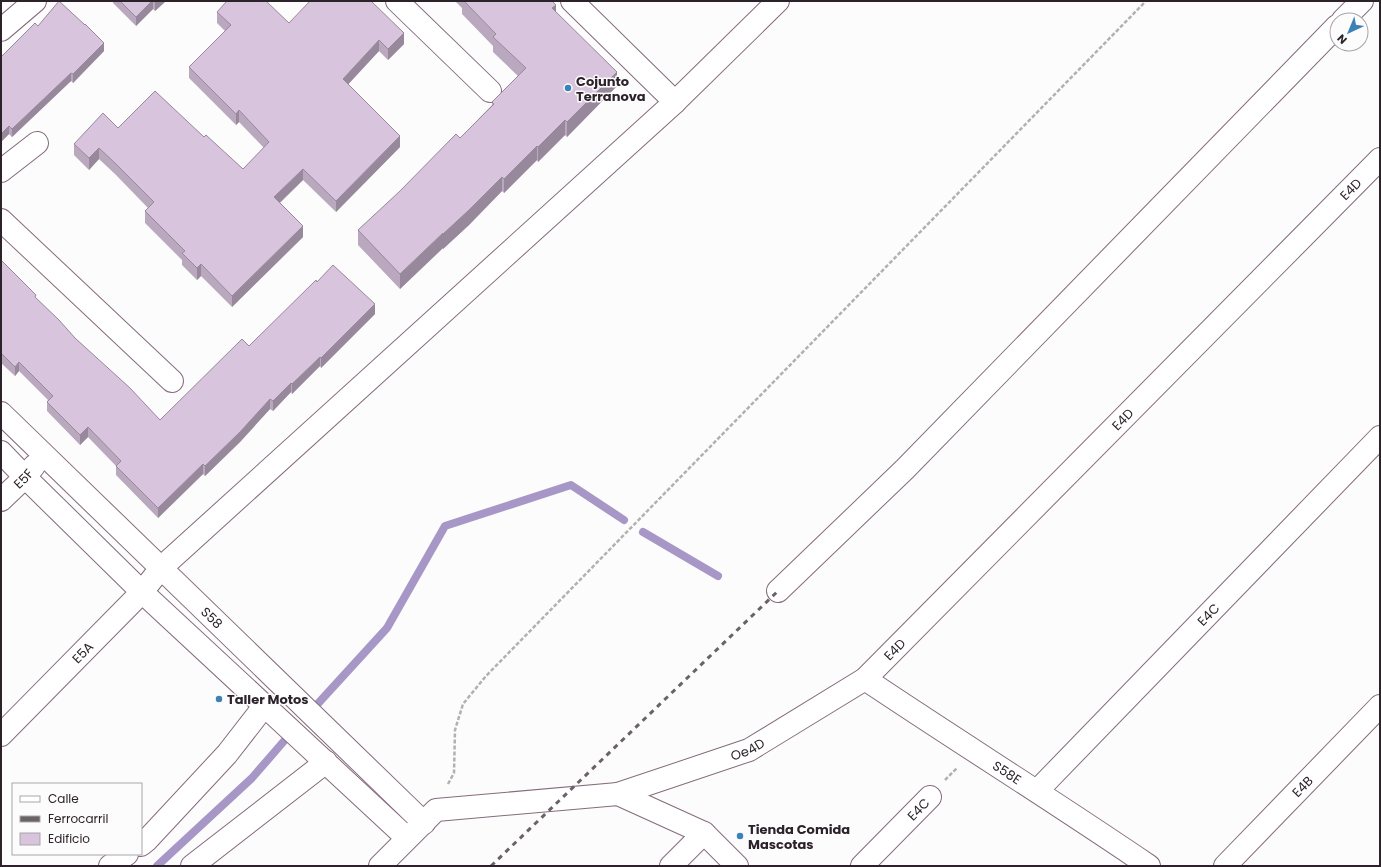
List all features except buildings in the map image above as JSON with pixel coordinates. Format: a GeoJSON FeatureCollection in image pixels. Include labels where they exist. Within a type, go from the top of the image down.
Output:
{"type":"FeatureCollection","features":[{"type":"Feature","properties":{"kind":"street"},"geometry":{"type":"LineString","coordinates":[[1,30],[35,1]]}},
{"type":"Feature","properties":{"kind":"street"},"geometry":{"type":"LineString","coordinates":[[397,1],[490,91]]}},
{"type":"Feature","properties":{"kind":"street"},"geometry":{"type":"LineString","coordinates":[[572,1],[676,102]]}},
{"type":"Feature","properties":{"kind":"street","name":"E5A"},"geometry":{"type":"LineString","coordinates":[[1,735],[142,592],[161,568],[676,102],[778,1]]}},
{"type":"Feature","properties":{"kind":"street"},"geometry":{"type":"LineString","coordinates":[[1351,12],[1362,1]]}},
{"type":"Feature","properties":{"kind":"street"},"geometry":{"type":"LineString","coordinates":[[778,591],[905,469],[1329,34]]}},
{"type":"Feature","properties":{"kind":"street"},"geometry":{"type":"LineString","coordinates":[[1,171],[37,143]]}},
{"type":"Feature","properties":{"kind":"street","name":"E4D"},"geometry":{"type":"LineString","coordinates":[[865,680],[1380,160]]}},
{"type":"Feature","properties":{"kind":"street"},"geometry":{"type":"LineString","coordinates":[[1,220],[172,380]]}},
{"type":"Feature","properties":{"kind":"street","name":"S58"},"geometry":{"type":"LineString","coordinates":[[1,413],[161,568],[430,817]]}},
{"type":"Feature","properties":{"kind":"street","name":"E4C"},"geometry":{"type":"LineString","coordinates":[[1037,791],[1380,437]]}},
{"type":"Feature","properties":{"kind":"street"},"geometry":{"type":"LineString","coordinates":[[1,452],[142,592],[407,838]]}},
{"type":"Feature","properties":{"kind":"street","name":"E5F"},"geometry":{"type":"LineString","coordinates":[[1,500],[25,477],[44,454]]}},
{"type":"Feature","properties":{"kind":"street","name":"Oe4D"},"geometry":{"type":"LineString","coordinates":[[430,817],[618,794],[749,750],[865,680]]}},
{"type":"Feature","properties":{"kind":"street","name":"S58E"},"geometry":{"type":"LineString","coordinates":[[865,680],[1037,791],[1149,866]]}},
{"type":"Feature","properties":{"kind":"street"},"geometry":{"type":"LineString","coordinates":[[142,844],[227,754],[265,705]]}},
{"type":"Feature","properties":{"kind":"street","name":"E4B"},"geometry":{"type":"LineString","coordinates":[[1225,866],[1380,706]]}},
{"type":"Feature","properties":{"kind":"street"},"geometry":{"type":"LineString","coordinates":[[192,866],[326,762]]}},
{"type":"Feature","properties":{"kind":"street"},"geometry":{"type":"LineString","coordinates":[[618,794],[704,833],[737,866]]}},
{"type":"Feature","properties":{"kind":"street","name":"E4C"},"geometry":{"type":"LineString","coordinates":[[862,866],[930,797]]}},
{"type":"Feature","properties":{"kind":"street"},"geometry":{"type":"LineString","coordinates":[[380,866],[430,817]]}},
{"type":"Feature","properties":{"kind":"street"},"geometry":{"type":"LineString","coordinates":[[671,866],[704,833]]}},
{"type":"Feature","properties":{"kind":"street"},"geometry":{"type":"LineString","coordinates":[[110,866],[126,855]]}},
{"type":"Feature","properties":{"kind":"path"},"geometry":{"type":"LineString","coordinates":[[430,817],[454,773],[455,730],[463,704],[486,676],[1146,1]]}},
{"type":"Feature","properties":{"kind":"path","name":"E4C"},"geometry":{"type":"LineString","coordinates":[[930,797],[972,750]]}},
{"type":"Feature","properties":{"kind":"waterway"},"geometry":{"type":"LineString","coordinates":[[313,709],[387,628],[445,526],[571,485],[624,520]]}},
{"type":"Feature","properties":{"kind":"waterway"},"geometry":{"type":"LineString","coordinates":[[643,532],[718,576]]}},
{"type":"Feature","properties":{"kind":"waterway"},"geometry":{"type":"LineString","coordinates":[[157,866],[252,778],[291,733]]}},
{"type":"Feature","properties":{"kind":"railway"},"geometry":{"type":"LineString","coordinates":[[491,866],[778,591]]}},
{"type":"Feature","properties":{"kind":"place","name":"Cojunto Terranova"},"geometry":{"type":"Point","coordinates":[568,88]}},
{"type":"Feature","properties":{"kind":"place","name":"Taller Motos"},"geometry":{"type":"Point","coordinates":[219,699]}},
{"type":"Feature","properties":{"kind":"place","name":"Tienda Comida Mascotas"},"geometry":{"type":"Point","coordinates":[740,836]}}]}
